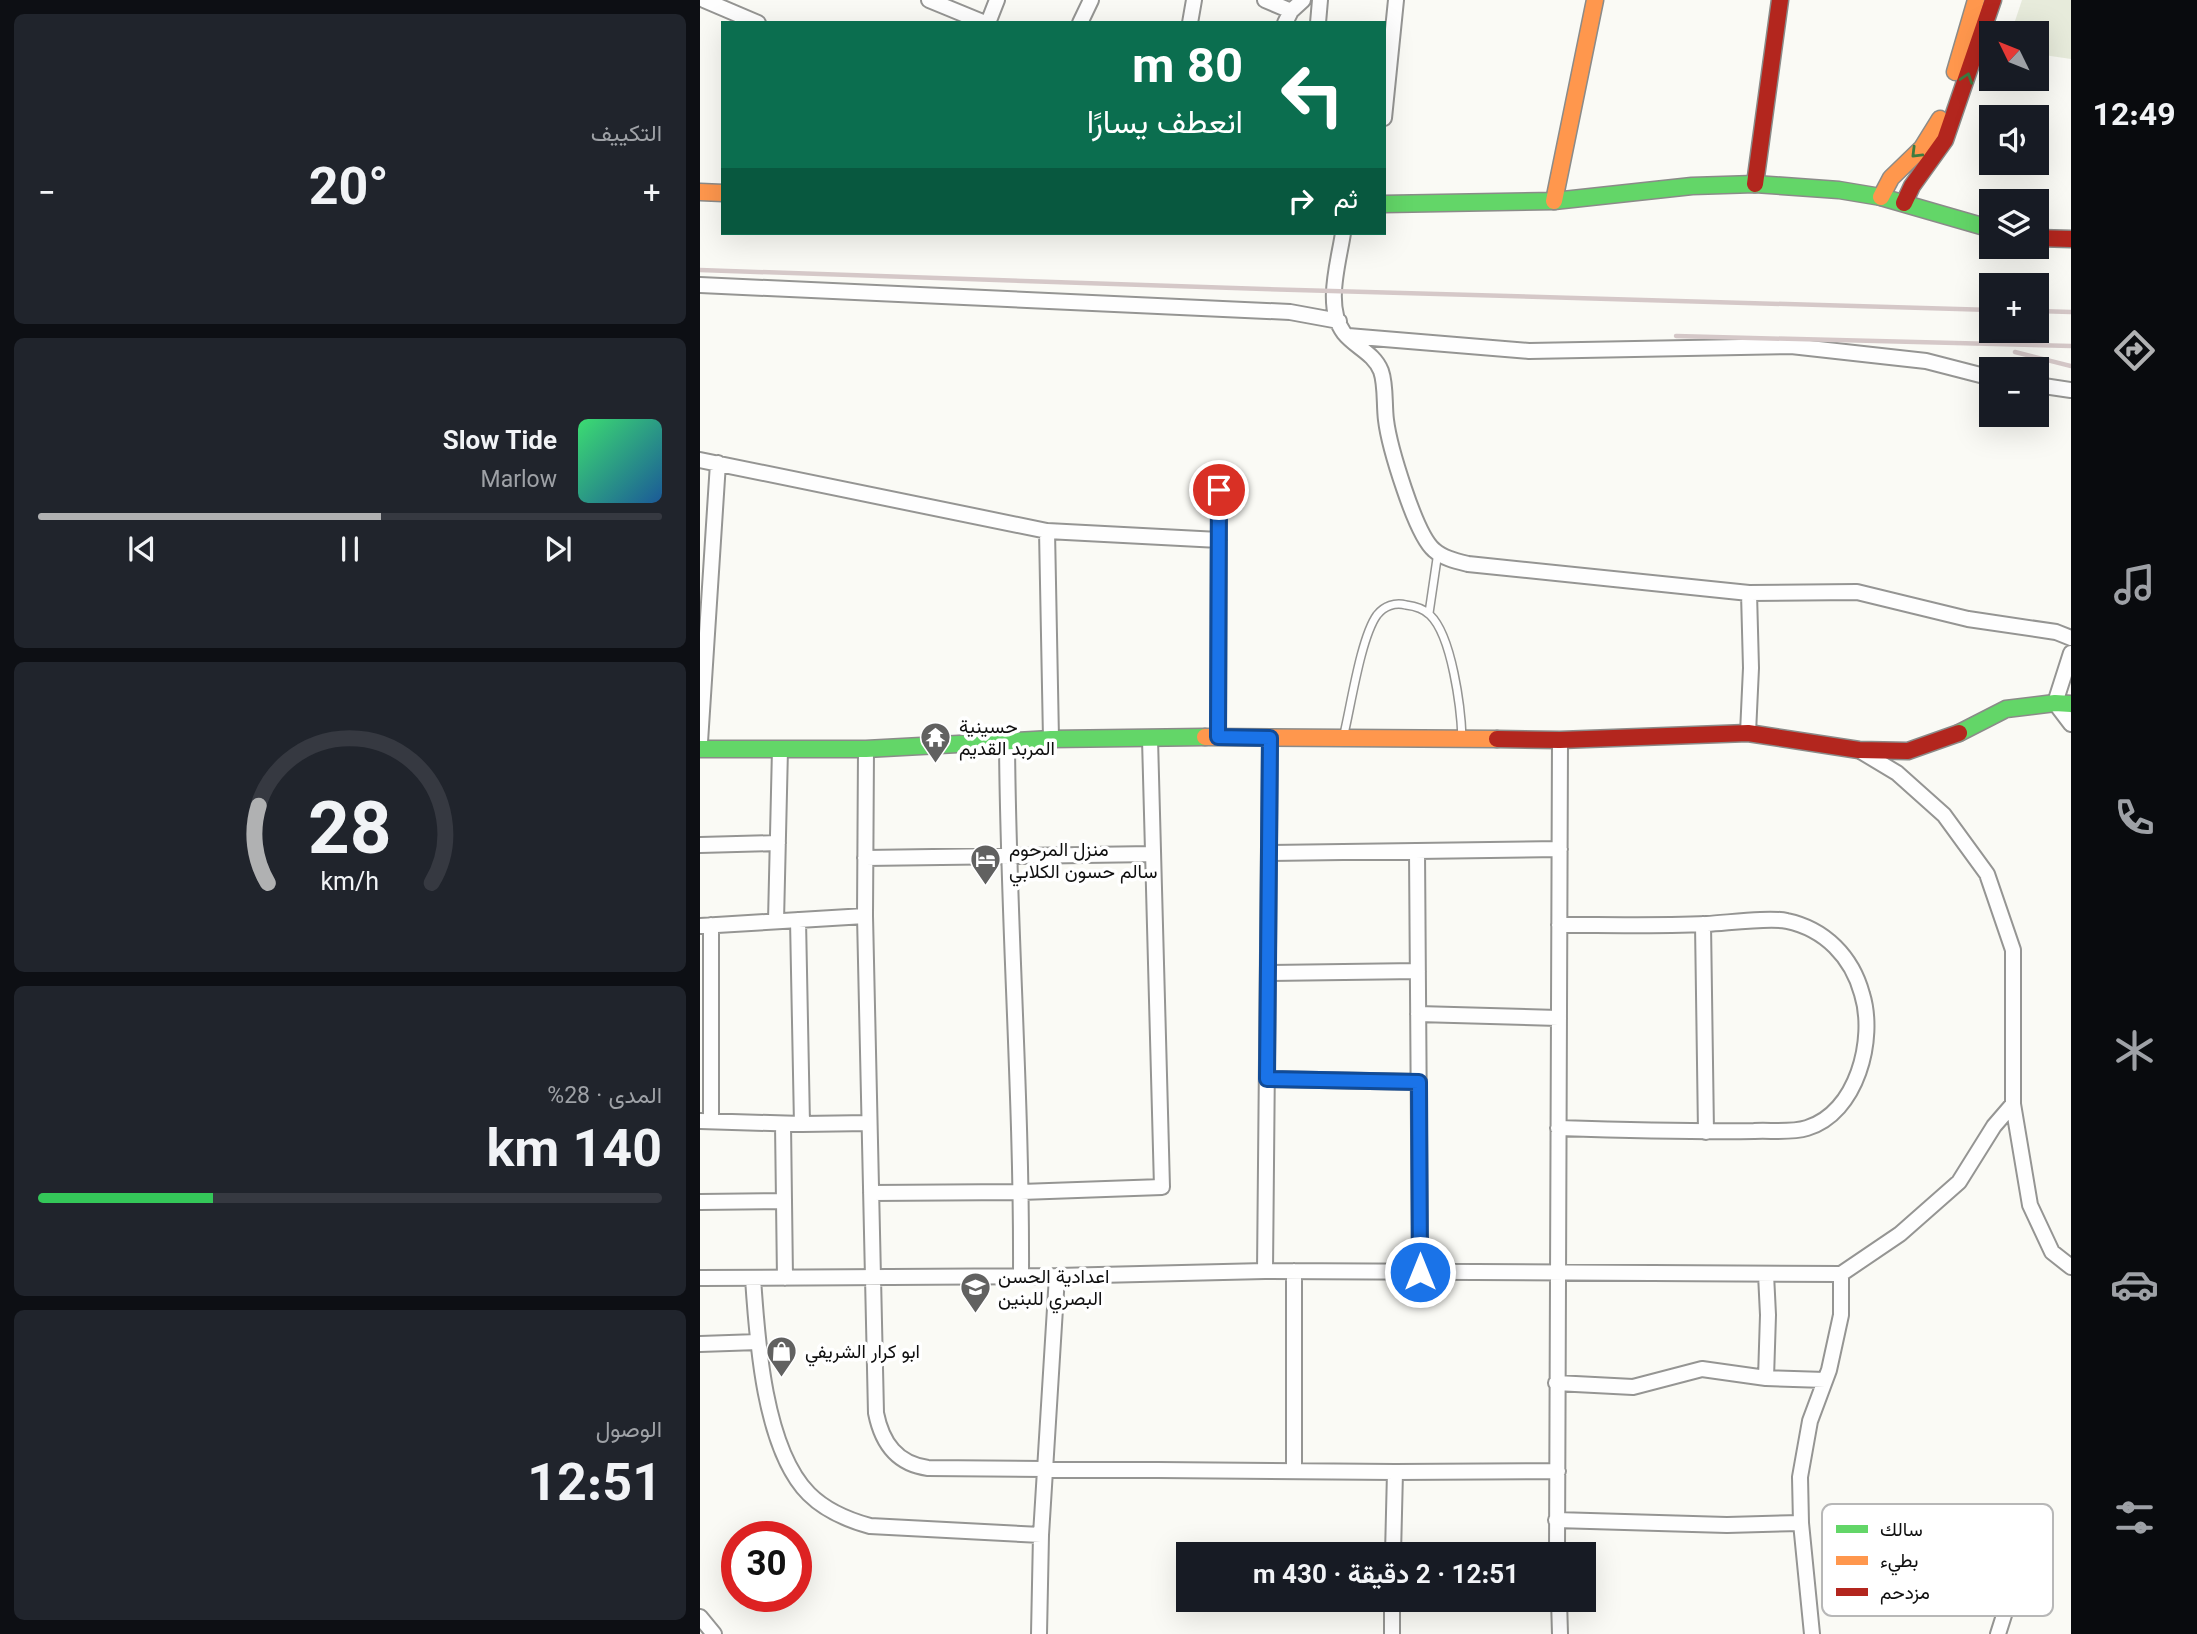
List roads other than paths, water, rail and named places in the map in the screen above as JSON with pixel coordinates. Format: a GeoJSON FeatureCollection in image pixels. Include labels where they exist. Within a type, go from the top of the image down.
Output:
{"type":"FeatureCollection","features":[{"type":"Feature","properties":{"kind":"street"},"geometry":{"type":"LineString","coordinates":[[704,0],[753,21]]}},
{"type":"Feature","properties":{"kind":"street"},"geometry":{"type":"LineString","coordinates":[[929,0],[981,21]]}},
{"type":"Feature","properties":{"kind":"street"},"geometry":{"type":"LineString","coordinates":[[987,21],[997,0]]}},
{"type":"Feature","properties":{"kind":"street"},"geometry":{"type":"LineString","coordinates":[[1081,21],[1091,0]]}},
{"type":"Feature","properties":{"kind":"street"},"geometry":{"type":"LineString","coordinates":[[1190,21],[1194,0]]}},
{"type":"Feature","properties":{"kind":"street"},"geometry":{"type":"LineString","coordinates":[[1265,0],[1288,17],[1303,0]]}},
{"type":"Feature","properties":{"kind":"street"},"geometry":{"type":"LineString","coordinates":[[1318,21],[1320,0]]}},
{"type":"Feature","properties":{"kind":"street"},"geometry":{"type":"LineString","coordinates":[[1386,98],[1396,0]]}},
{"type":"Feature","properties":{"kind":"street"},"geometry":{"type":"LineString","coordinates":[[1554,201],[1595,0]]}},
{"type":"Feature","properties":{"kind":"street"},"geometry":{"type":"LineString","coordinates":[[1755,184],[1780,0]]}},
{"type":"Feature","properties":{"kind":"street"},"geometry":{"type":"LineString","coordinates":[[1881,197],[1891,178],[1922,148],[1940,119],[1976,0]]}},
{"type":"Feature","properties":{"kind":"street"},"geometry":{"type":"LineString","coordinates":[[1904,203],[1914,181],[1945,140],[1993,0]]}},
{"type":"Feature","properties":{"kind":"street"},"geometry":{"type":"LineString","coordinates":[[1386,204],[1554,201],[1692,186],[1755,184],[1839,190],[1881,197],[1979,226]]}},
{"type":"Feature","properties":{"kind":"street"},"geometry":{"type":"LineString","coordinates":[[700,192],[721,193]]}},
{"type":"Feature","properties":{"kind":"street"},"geometry":{"type":"LineString","coordinates":[[1343,235],[1334,305],[1339,321],[1348,336],[1367,352],[1381,372],[1386,421],[1396,467],[1420,529],[1432,549],[1447,558],[1468,564],[1749,593],[1857,592],[1968,619],[2056,632],[2071,638]]}},
{"type":"Feature","properties":{"kind":"street"},"geometry":{"type":"LineString","coordinates":[[2049,238],[2071,239]]}},
{"type":"Feature","properties":{"kind":"street"},"geometry":{"type":"LineString","coordinates":[[700,285],[1290,312],[1339,321]]}},
{"type":"Feature","properties":{"kind":"street"},"geometry":{"type":"LineString","coordinates":[[1348,336],[1529,351],[1791,346],[1926,361],[1979,375]]}},
{"type":"Feature","properties":{"kind":"street"},"geometry":{"type":"LineString","coordinates":[[2049,387],[2071,390]]}},
{"type":"Feature","properties":{"kind":"street"},"geometry":{"type":"LineString","coordinates":[[700,460],[1048,531],[1219,540]]}},
{"type":"Feature","properties":{"kind":"street"},"geometry":{"type":"LineString","coordinates":[[700,742],[718,463]]}},
{"type":"Feature","properties":{"kind":"street"},"geometry":{"type":"LineString","coordinates":[[1218,737],[1219,490]]}},
{"type":"Feature","properties":{"kind":"street"},"geometry":{"type":"LineString","coordinates":[[1048,531],[1051,739]]}},
{"type":"Feature","properties":{"kind":"street"},"geometry":{"type":"LineString","coordinates":[[1748,733],[1751,667],[1749,593]]}},
{"type":"Feature","properties":{"kind":"street"},"geometry":{"type":"LineString","coordinates":[[2071,653],[2063,704],[2071,724]]}},
{"type":"Feature","properties":{"kind":"street"},"geometry":{"type":"LineString","coordinates":[[700,749],[866,749],[1051,739],[1218,737],[1560,740],[1748,733],[1859,750],[1908,751],[1951,737],[2006,709],[2063,704]]}},
{"type":"Feature","properties":{"kind":"street"},"geometry":{"type":"LineString","coordinates":[[1265,1271],[1270,738]]}},
{"type":"Feature","properties":{"kind":"street"},"geometry":{"type":"LineString","coordinates":[[871,1193],[1162,1188],[1150,739]]}},
{"type":"Feature","properties":{"kind":"street"},"geometry":{"type":"LineString","coordinates":[[1557,1542],[1560,740]]}},
{"type":"Feature","properties":{"kind":"street"},"geometry":{"type":"LineString","coordinates":[[1007,741],[1008,856],[1021,1192],[1021,1275]]}},
{"type":"Feature","properties":{"kind":"street"},"geometry":{"type":"LineString","coordinates":[[776,921],[780,749]]}},
{"type":"Feature","properties":{"kind":"street"},"geometry":{"type":"LineString","coordinates":[[866,749],[865,916],[876,1413],[880,1432],[891,1451],[908,1463],[928,1468],[1558,1471]]}},
{"type":"Feature","properties":{"kind":"street"},"geometry":{"type":"LineString","coordinates":[[1859,750],[1897,773],[1944,815],[1987,874],[2013,950],[2012,1104],[2030,1205],[2052,1252],[2071,1267]]}},
{"type":"Feature","properties":{"kind":"street"},"geometry":{"type":"LineString","coordinates":[[700,845],[778,843]]}},
{"type":"Feature","properties":{"kind":"street"},"geometry":{"type":"LineString","coordinates":[[1269,853],[1560,849]]}},
{"type":"Feature","properties":{"kind":"street"},"geometry":{"type":"LineString","coordinates":[[1417,851],[1420,1272]]}},
{"type":"Feature","properties":{"kind":"street"},"geometry":{"type":"LineString","coordinates":[[865,858],[1153,854]]}},
{"type":"Feature","properties":{"kind":"street"},"geometry":{"type":"LineString","coordinates":[[865,916],[705,925],[706,1121],[783,1124],[869,1122]]}},
{"type":"Feature","properties":{"kind":"street"},"geometry":{"type":"LineString","coordinates":[[798,920],[802,1124]]}},
{"type":"Feature","properties":{"kind":"street"},"geometry":{"type":"LineString","coordinates":[[1558,1128],[1706,1132],[1805,1129],[1828,1119],[1850,1090],[1863,1056],[1868,1025],[1857,976],[1839,948],[1813,930],[1785,920],[1703,924],[1559,925]]}},
{"type":"Feature","properties":{"kind":"street"},"geometry":{"type":"LineString","coordinates":[[1703,924],[1706,1132]]}},
{"type":"Feature","properties":{"kind":"street"},"geometry":{"type":"LineString","coordinates":[[1268,973],[1418,971]]}},
{"type":"Feature","properties":{"kind":"street"},"geometry":{"type":"LineString","coordinates":[[1418,1014],[1558,1018]]}},
{"type":"Feature","properties":{"kind":"street"},"geometry":{"type":"LineString","coordinates":[[1267,1079],[1419,1082]]}},
{"type":"Feature","properties":{"kind":"street"},"geometry":{"type":"LineString","coordinates":[[700,1278],[1057,1276],[1265,1271],[1841,1274],[1900,1234],[1959,1182],[1994,1126],[2012,1104]]}},
{"type":"Feature","properties":{"kind":"street"},"geometry":{"type":"LineString","coordinates":[[783,1124],[785,1278]]}},
{"type":"Feature","properties":{"kind":"street"},"geometry":{"type":"LineString","coordinates":[[700,1202],[784,1201]]}},
{"type":"Feature","properties":{"kind":"street"},"geometry":{"type":"LineString","coordinates":[[1294,1271],[1294,1471]]}},
{"type":"Feature","properties":{"kind":"street"},"geometry":{"type":"LineString","coordinates":[[1766,1274],[1766,1378]]}},
{"type":"Feature","properties":{"kind":"street"},"geometry":{"type":"LineString","coordinates":[[1812,1634],[1801,1523],[1800,1477],[1810,1421],[1825,1380],[1841,1315],[1841,1274]]}},
{"type":"Feature","properties":{"kind":"street"},"geometry":{"type":"LineString","coordinates":[[1039,1634],[1041,1535],[1057,1276]]}},
{"type":"Feature","properties":{"kind":"street"},"geometry":{"type":"LineString","coordinates":[[753,1278],[758,1342],[767,1395],[783,1456],[794,1476],[809,1494],[827,1509],[848,1520],[870,1526],[1041,1535]]}},
{"type":"Feature","properties":{"kind":"street"},"geometry":{"type":"LineString","coordinates":[[700,1344],[758,1342]]}},
{"type":"Feature","properties":{"kind":"street"},"geometry":{"type":"LineString","coordinates":[[1556,1383],[1633,1387],[1702,1369],[1766,1378],[1825,1380]]}},
{"type":"Feature","properties":{"kind":"street"},"geometry":{"type":"LineString","coordinates":[[1393,1542],[1395,1472]]}},
{"type":"Feature","properties":{"kind":"street"},"geometry":{"type":"LineString","coordinates":[[1556,1520],[1727,1525],[1801,1523]]}},
{"type":"Feature","properties":{"kind":"street"},"geometry":{"type":"LineString","coordinates":[[1392,1612],[1392,1634]]}},
{"type":"Feature","properties":{"kind":"street"},"geometry":{"type":"LineString","coordinates":[[1559,1612],[1560,1634]]}},
{"type":"Feature","properties":{"kind":"street"},"geometry":{"type":"LineString","coordinates":[[1998,1634],[2004,1616]]}},
{"type":"Feature","properties":{"kind":"street"},"geometry":{"type":"LineString","coordinates":[[700,1617],[714,1634]]}},
{"type":"Feature","properties":{"kind":"lane"},"geometry":{"type":"LineString","coordinates":[[1429,613],[1438,552]]}},
{"type":"Feature","properties":{"kind":"lane"},"geometry":{"type":"LineString","coordinates":[[1343,738],[1355,682],[1375,618],[1384,608],[1400,603],[1419,607],[1429,613],[1438,625],[1451,664],[1461,712],[1462,739]]}},
{"type":"Feature","properties":{"kind":"railway"},"geometry":{"type":"LineString","coordinates":[[700,270],[1979,310]]}},
{"type":"Feature","properties":{"kind":"railway"},"geometry":{"type":"LineString","coordinates":[[2049,311],[2071,312]]}},
{"type":"Feature","properties":{"kind":"railway"},"geometry":{"type":"LineString","coordinates":[[1676,336],[2071,346]]}},
{"type":"Feature","properties":{"kind":"railway"},"geometry":{"type":"LineString","coordinates":[[2015,352],[2071,366]]}},
{"type":"Feature","properties":{"kind":"place","name":"حسينية المربد القديم"},"geometry":{"type":"Point","coordinates":[936,764]}},
{"type":"Feature","properties":{"kind":"place","name":"منزل المرحوم سالم حسون الكلابي"},"geometry":{"type":"Point","coordinates":[986,887]}},
{"type":"Feature","properties":{"kind":"place","name":"اعدادية الحسن البصري للبنين"},"geometry":{"type":"Point","coordinates":[975,1314]}},
{"type":"Feature","properties":{"kind":"place","name":"ابو كرار الشريفي"},"geometry":{"type":"Point","coordinates":[782,1378]}}]}
